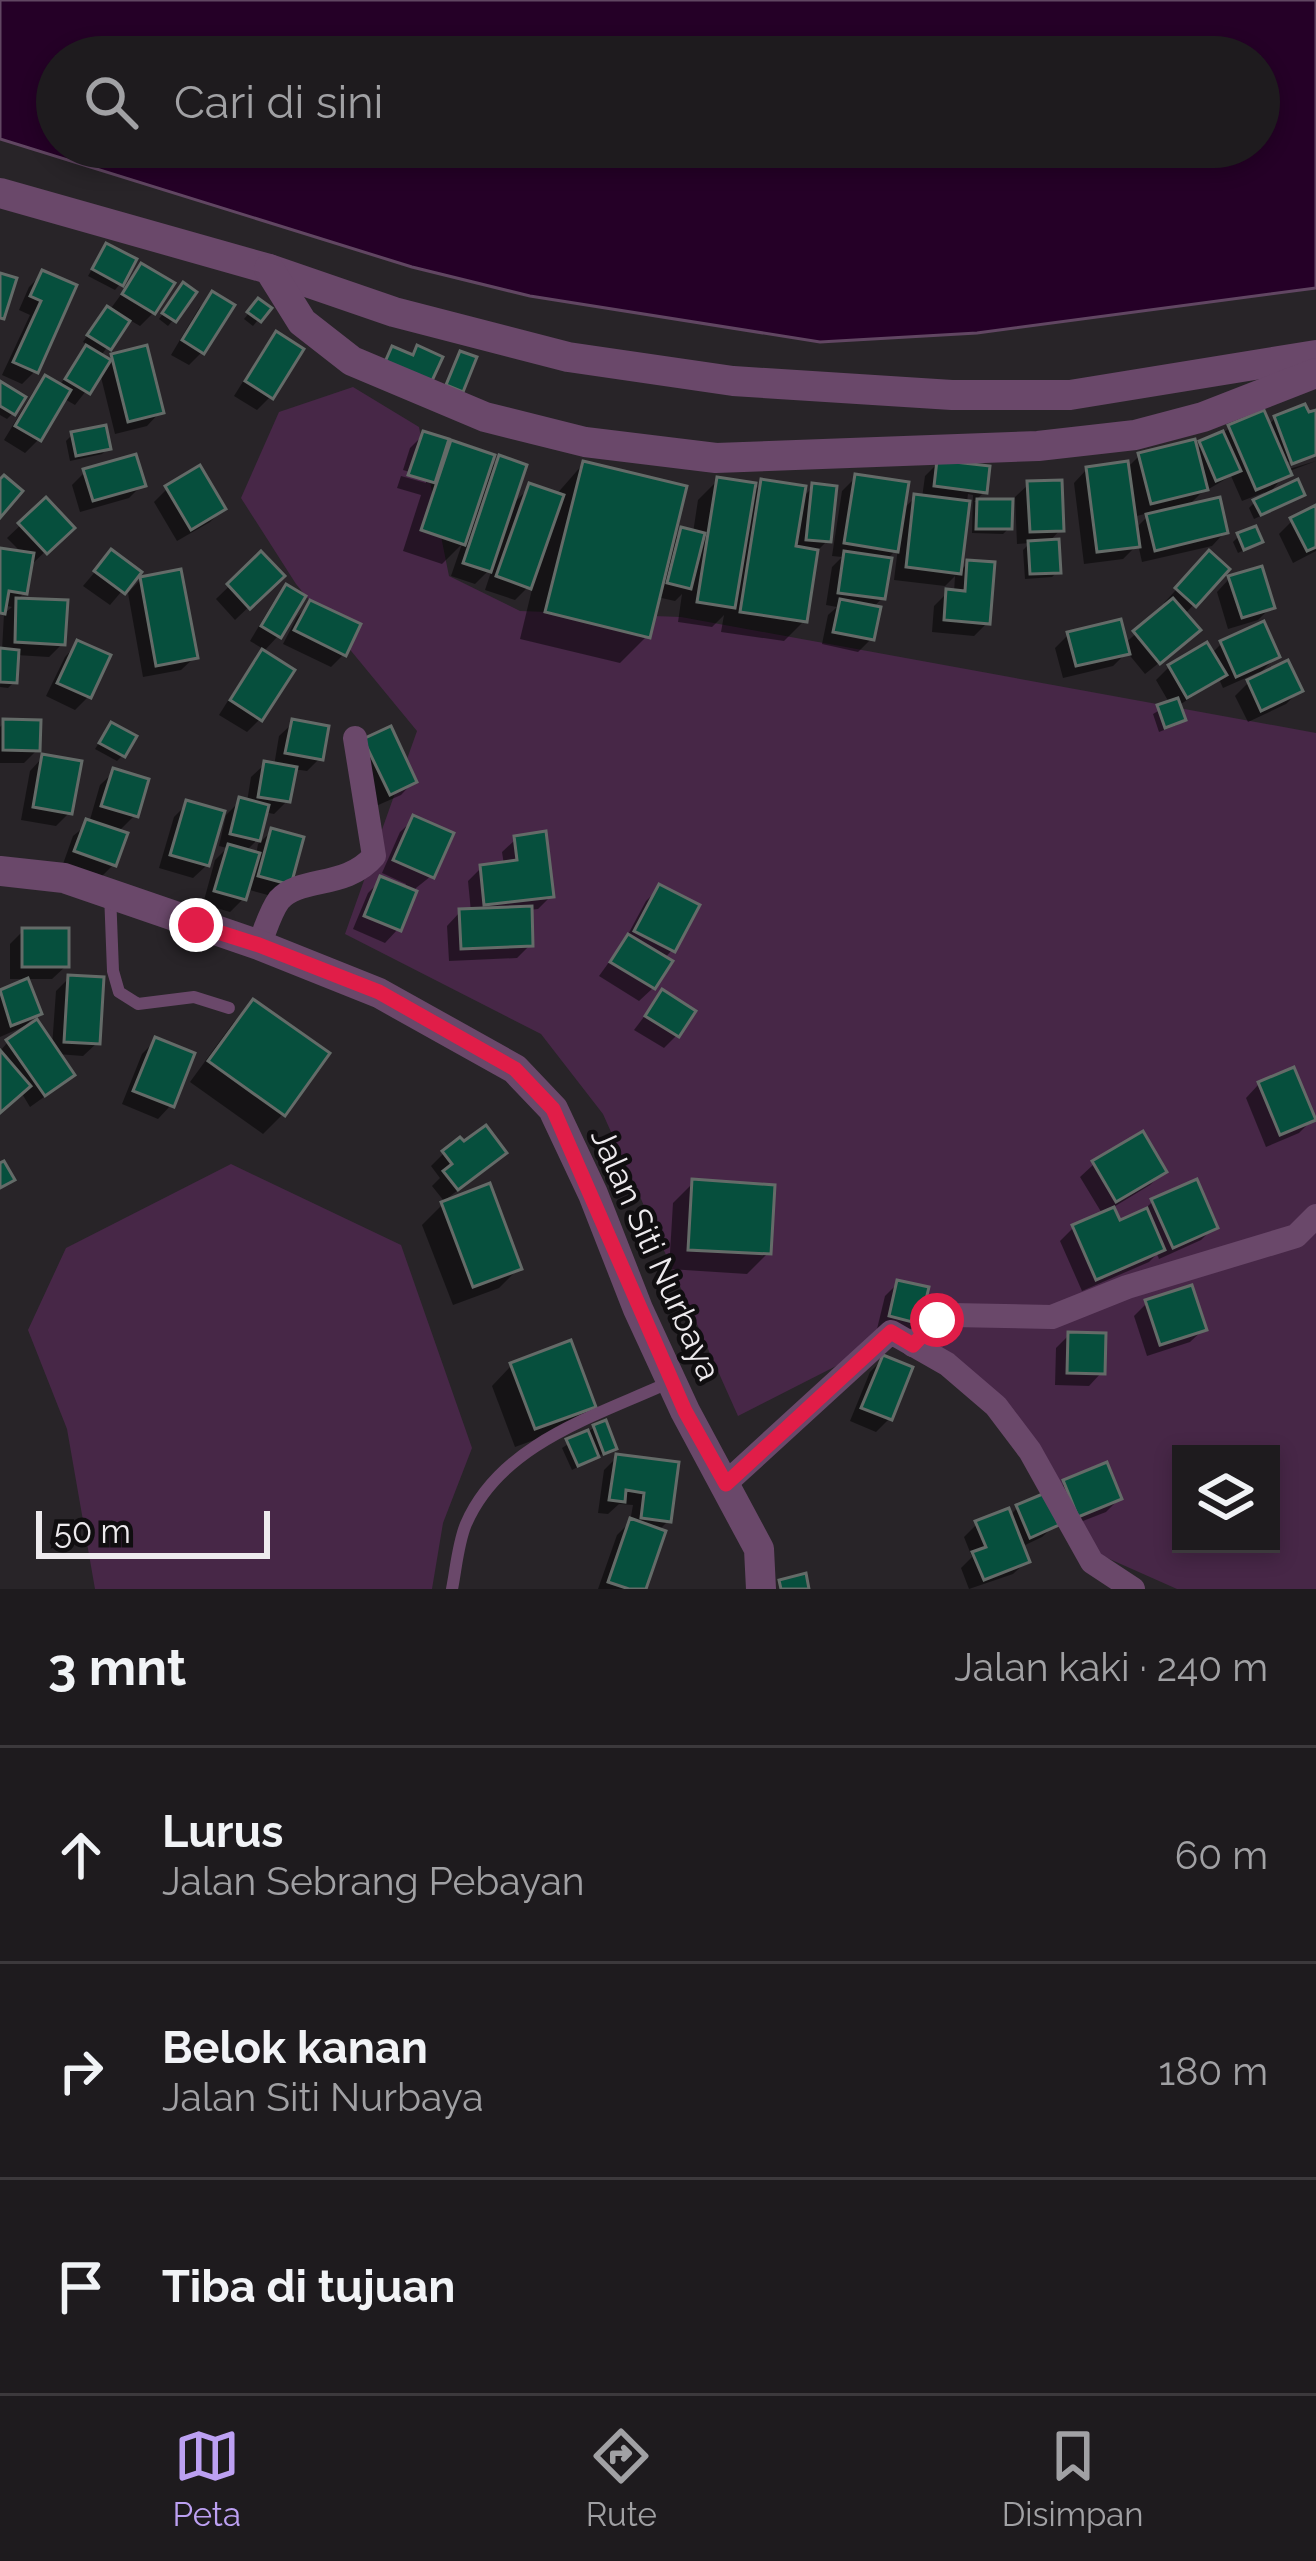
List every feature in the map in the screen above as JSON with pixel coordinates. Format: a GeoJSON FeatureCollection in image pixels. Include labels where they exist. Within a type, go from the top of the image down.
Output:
{"type":"FeatureCollection","features":[{"type":"Feature","properties":{"kind":"street"},"geometry":{"type":"LineString","coordinates":[[0,193],[269,269],[394,312],[568,357],[733,381],[952,395],[1070,395],[1316,356]]}},
{"type":"Feature","properties":{"kind":"street"},"geometry":{"type":"LineString","coordinates":[[269,269],[302,322],[340,353],[374,371],[484,417],[585,442],[716,458],[1038,446],[1135,434],[1203,417],[1316,373]]}},
{"type":"Feature","properties":{"kind":"street"},"geometry":{"type":"LineString","coordinates":[[259,945],[278,902],[292,890],[361,871],[374,856],[355,738]]}},
{"type":"Feature","properties":{"kind":"street","name":"Jalan Siti Nurbaya"},"geometry":{"type":"LineString","coordinates":[[0,872],[64,878],[259,945],[379,992],[515,1069],[553,1109],[671,1382],[759,1550],[761,1589]]}},
{"type":"Feature","properties":{"kind":"street"},"geometry":{"type":"LineString","coordinates":[[913,1345],[937,1320],[952,1315],[1052,1317],[1127,1287],[1296,1236],[1316,1216]]}},
{"type":"Feature","properties":{"kind":"street"},"geometry":{"type":"LineString","coordinates":[[726,1484],[891,1332],[947,1364],[996,1406],[1030,1450],[1093,1562],[1133,1589]]}},
{"type":"Feature","properties":{"kind":"lane"},"geometry":{"type":"LineString","coordinates":[[110,892],[113,971],[119,992],[137,1004],[194,997],[229,1008]]}},
{"type":"Feature","properties":{"kind":"lane"},"geometry":{"type":"LineString","coordinates":[[452,1589],[466,1525],[496,1478],[538,1442],[671,1382]]}},
{"type":"Feature","properties":{"kind":"shaded area"},"geometry":{"type":"Polygon","coordinates":[[[0,0],[1316,0],[1316,288],[977,333],[820,342],[530,296],[412,267],[93,168],[1280,168],[1280,36],[36,36],[36,150],[0,139],[0,0]]]}},
{"type":"Feature","properties":{"kind":"shaded area"},"geometry":{"type":"Polygon","coordinates":[[[353,387],[419,427],[449,576],[520,611],[681,617],[1316,733],[1316,1589],[1177,1589],[1096,1553],[1004,1398],[903,1332],[738,1416],[603,1114],[541,1034],[345,934],[417,731],[296,584],[241,498],[279,412],[353,387]]]}},
{"type":"Feature","properties":{"kind":"shaded area"},"geometry":{"type":"Polygon","coordinates":[[[231,1164],[401,1245],[472,1448],[443,1523],[432,1589],[95,1589],[67,1429],[28,1330],[66,1248],[231,1164]]]}},
{"type":"Feature","properties":{"kind":"building"},"geometry":{"type":"Polygon","coordinates":[[[106,243],[137,259],[123,286],[92,269],[106,243]]]}},
{"type":"Feature","properties":{"kind":"building"},"geometry":{"type":"Polygon","coordinates":[[[141,263],[175,283],[155,314],[122,294],[141,263]]]}},
{"type":"Feature","properties":{"kind":"building"},"geometry":{"type":"Polygon","coordinates":[[[42,270],[77,285],[38,373],[13,362],[41,301],[30,296],[42,270]]]}},
{"type":"Feature","properties":{"kind":"building"},"geometry":{"type":"Polygon","coordinates":[[[0,273],[17,278],[4,319],[0,318],[0,273]]]}},
{"type":"Feature","properties":{"kind":"building"},"geometry":{"type":"Polygon","coordinates":[[[183,282],[197,292],[176,322],[162,313],[183,282]]]}},
{"type":"Feature","properties":{"kind":"building"},"geometry":{"type":"Polygon","coordinates":[[[212,291],[235,305],[204,354],[182,340],[212,291]]]}},
{"type":"Feature","properties":{"kind":"building"},"geometry":{"type":"Polygon","coordinates":[[[258,298],[272,308],[261,322],[247,312],[258,298]]]}},
{"type":"Feature","properties":{"kind":"building"},"geometry":{"type":"Polygon","coordinates":[[[107,306],[130,321],[111,350],[87,335],[107,306]]]}},
{"type":"Feature","properties":{"kind":"building"},"geometry":{"type":"Polygon","coordinates":[[[276,331],[304,349],[273,399],[245,381],[276,331]]]}},
{"type":"Feature","properties":{"kind":"building"},"geometry":{"type":"Polygon","coordinates":[[[86,345],[111,360],[90,394],[65,379],[86,345]]]}},
{"type":"Feature","properties":{"kind":"building"},"geometry":{"type":"Polygon","coordinates":[[[147,345],[164,413],[128,422],[111,354],[147,345]]]}},
{"type":"Feature","properties":{"kind":"building"},"geometry":{"type":"Polygon","coordinates":[[[417,345],[443,357],[431,383],[385,362],[392,346],[413,355],[417,345]]]}},
{"type":"Feature","properties":{"kind":"building"},"geometry":{"type":"Polygon","coordinates":[[[460,351],[477,357],[463,392],[446,385],[460,351]]]}},
{"type":"Feature","properties":{"kind":"building"},"geometry":{"type":"Polygon","coordinates":[[[45,375],[71,390],[41,441],[15,426],[45,375]]]}},
{"type":"Feature","properties":{"kind":"building"},"geometry":{"type":"Polygon","coordinates":[[[0,381],[26,397],[15,415],[0,406],[0,381]]]}},
{"type":"Feature","properties":{"kind":"building"},"geometry":{"type":"Polygon","coordinates":[[[1305,404],[1309,412],[1316,410],[1316,455],[1292,464],[1274,416],[1305,404]]]}},
{"type":"Feature","properties":{"kind":"building"},"geometry":{"type":"Polygon","coordinates":[[[1264,410],[1292,475],[1256,490],[1228,425],[1264,410]]]}},
{"type":"Feature","properties":{"kind":"building"},"geometry":{"type":"Polygon","coordinates":[[[106,425],[111,449],[76,456],[71,432],[106,425]]]}},
{"type":"Feature","properties":{"kind":"building"},"geometry":{"type":"Polygon","coordinates":[[[423,431],[449,439],[435,483],[408,475],[423,431]]]}},
{"type":"Feature","properties":{"kind":"building"},"geometry":{"type":"Polygon","coordinates":[[[1223,431],[1241,471],[1216,481],[1199,441],[1223,431]]]}},
{"type":"Feature","properties":{"kind":"building"},"geometry":{"type":"Polygon","coordinates":[[[1195,439],[1208,490],[1151,504],[1138,453],[1195,439]]]}},
{"type":"Feature","properties":{"kind":"building"},"geometry":{"type":"Polygon","coordinates":[[[451,440],[495,455],[465,545],[421,530],[451,440]]]}},
{"type":"Feature","properties":{"kind":"building"},"geometry":{"type":"Polygon","coordinates":[[[136,454],[146,486],[93,501],[83,469],[136,454]]]}},
{"type":"Feature","properties":{"kind":"building"},"geometry":{"type":"Polygon","coordinates":[[[499,455],[527,465],[491,572],[463,563],[499,455]]]}},
{"type":"Feature","properties":{"kind":"building"},"geometry":{"type":"Polygon","coordinates":[[[937,460],[990,466],[987,493],[934,486],[937,460]]]}},
{"type":"Feature","properties":{"kind":"building"},"geometry":{"type":"Polygon","coordinates":[[[583,461],[687,486],[650,638],[545,612],[583,461]]]}},
{"type":"Feature","properties":{"kind":"building"},"geometry":{"type":"Polygon","coordinates":[[[1128,461],[1140,547],[1097,552],[1086,467],[1128,461]]]}},
{"type":"Feature","properties":{"kind":"building"},"geometry":{"type":"Polygon","coordinates":[[[200,465],[226,509],[191,530],[165,486],[200,465]]]}},
{"type":"Feature","properties":{"kind":"building"},"geometry":{"type":"Polygon","coordinates":[[[855,474],[909,482],[898,552],[844,543],[855,474]]]}},
{"type":"Feature","properties":{"kind":"building"},"geometry":{"type":"Polygon","coordinates":[[[4,475],[23,491],[0,518],[0,479],[4,475]]]}},
{"type":"Feature","properties":{"kind":"building"},"geometry":{"type":"Polygon","coordinates":[[[717,477],[756,483],[735,608],[697,602],[717,477]]]}},
{"type":"Feature","properties":{"kind":"building"},"geometry":{"type":"Polygon","coordinates":[[[761,479],[806,486],[796,546],[818,550],[807,622],[740,612],[761,479]]]}},
{"type":"Feature","properties":{"kind":"building"},"geometry":{"type":"Polygon","coordinates":[[[1298,479],[1305,495],[1261,515],[1253,500],[1298,479]]]}},
{"type":"Feature","properties":{"kind":"building"},"geometry":{"type":"Polygon","coordinates":[[[1062,480],[1064,531],[1030,532],[1027,481],[1062,480]]]}},
{"type":"Feature","properties":{"kind":"building"},"geometry":{"type":"Polygon","coordinates":[[[529,483],[564,495],[531,589],[496,576],[529,483]]]}},
{"type":"Feature","properties":{"kind":"building"},"geometry":{"type":"Polygon","coordinates":[[[812,483],[837,486],[831,542],[806,540],[812,483]]]}},
{"type":"Feature","properties":{"kind":"building"},"geometry":{"type":"Polygon","coordinates":[[[914,494],[970,501],[961,574],[906,567],[914,494]]]}},
{"type":"Feature","properties":{"kind":"building"},"geometry":{"type":"Polygon","coordinates":[[[46,497],[75,528],[47,554],[18,523],[46,497]]]}},
{"type":"Feature","properties":{"kind":"building"},"geometry":{"type":"Polygon","coordinates":[[[1220,497],[1228,533],[1155,551],[1146,514],[1220,497]]]}},
{"type":"Feature","properties":{"kind":"building"},"geometry":{"type":"Polygon","coordinates":[[[977,499],[1013,499],[1012,529],[976,529],[977,499]]]}},
{"type":"Feature","properties":{"kind":"building"},"geometry":{"type":"Polygon","coordinates":[[[1316,505],[1316,547],[1307,551],[1290,518],[1316,505]]]}},
{"type":"Feature","properties":{"kind":"building"},"geometry":{"type":"Polygon","coordinates":[[[1256,526],[1263,542],[1244,550],[1237,533],[1256,526]]]}},
{"type":"Feature","properties":{"kind":"building"},"geometry":{"type":"Polygon","coordinates":[[[681,527],[705,533],[691,589],[667,583],[681,527]]]}},
{"type":"Feature","properties":{"kind":"building"},"geometry":{"type":"Polygon","coordinates":[[[1059,539],[1061,573],[1030,574],[1028,541],[1059,539]]]}},
{"type":"Feature","properties":{"kind":"building"},"geometry":{"type":"Polygon","coordinates":[[[0,548],[34,553],[27,594],[9,591],[5,614],[0,613],[0,548]]]}},
{"type":"Feature","properties":{"kind":"building"},"geometry":{"type":"Polygon","coordinates":[[[111,549],[142,572],[125,594],[94,571],[111,549]]]}},
{"type":"Feature","properties":{"kind":"building"},"geometry":{"type":"Polygon","coordinates":[[[1209,550],[1230,569],[1196,607],[1175,588],[1209,550]]]}},
{"type":"Feature","properties":{"kind":"building"},"geometry":{"type":"Polygon","coordinates":[[[261,551],[285,576],[250,609],[227,584],[261,551]]]}},
{"type":"Feature","properties":{"kind":"building"},"geometry":{"type":"Polygon","coordinates":[[[844,551],[892,558],[885,599],[838,593],[844,551]]]}},
{"type":"Feature","properties":{"kind":"building"},"geometry":{"type":"Polygon","coordinates":[[[967,560],[995,562],[990,624],[944,620],[946,589],[965,591],[967,560]]]}},
{"type":"Feature","properties":{"kind":"building"},"geometry":{"type":"Polygon","coordinates":[[[1262,566],[1275,608],[1242,618],[1228,576],[1262,566]]]}},
{"type":"Feature","properties":{"kind":"building"},"geometry":{"type":"Polygon","coordinates":[[[181,569],[198,658],[156,666],[140,577],[181,569]]]}},
{"type":"Feature","properties":{"kind":"building"},"geometry":{"type":"Polygon","coordinates":[[[286,584],[306,596],[281,638],[261,626],[286,584]]]}},
{"type":"Feature","properties":{"kind":"building"},"geometry":{"type":"Polygon","coordinates":[[[16,598],[68,600],[65,645],[15,642],[16,598]]]}},
{"type":"Feature","properties":{"kind":"building"},"geometry":{"type":"Polygon","coordinates":[[[1173,598],[1201,630],[1160,664],[1133,631],[1173,598]]]}},
{"type":"Feature","properties":{"kind":"building"},"geometry":{"type":"Polygon","coordinates":[[[840,599],[881,607],[874,640],[833,632],[840,599]]]}},
{"type":"Feature","properties":{"kind":"building"},"geometry":{"type":"Polygon","coordinates":[[[310,600],[361,624],[346,656],[294,630],[310,600]]]}},
{"type":"Feature","properties":{"kind":"building"},"geometry":{"type":"Polygon","coordinates":[[[1121,619],[1130,654],[1076,666],[1067,632],[1121,619]]]}},
{"type":"Feature","properties":{"kind":"building"},"geometry":{"type":"Polygon","coordinates":[[[1264,621],[1280,657],[1236,677],[1220,641],[1264,621]]]}},
{"type":"Feature","properties":{"kind":"building"},"geometry":{"type":"Polygon","coordinates":[[[77,640],[111,655],[91,698],[57,683],[77,640]]]}},
{"type":"Feature","properties":{"kind":"building"},"geometry":{"type":"Polygon","coordinates":[[[1207,642],[1227,675],[1187,698],[1168,665],[1207,642]]]}},
{"type":"Feature","properties":{"kind":"building"},"geometry":{"type":"Polygon","coordinates":[[[0,648],[19,650],[17,683],[0,682],[0,648]]]}},
{"type":"Feature","properties":{"kind":"building"},"geometry":{"type":"Polygon","coordinates":[[[262,649],[295,670],[262,721],[230,700],[262,649]]]}},
{"type":"Feature","properties":{"kind":"building"},"geometry":{"type":"Polygon","coordinates":[[[1288,660],[1303,691],[1261,711],[1247,680],[1288,660]]]}},
{"type":"Feature","properties":{"kind":"building"},"geometry":{"type":"Polygon","coordinates":[[[1178,698],[1186,720],[1165,728],[1157,705],[1178,698]]]}},
{"type":"Feature","properties":{"kind":"building"},"geometry":{"type":"Polygon","coordinates":[[[3,719],[41,720],[40,751],[3,750],[3,719]]]}},
{"type":"Feature","properties":{"kind":"building"},"geometry":{"type":"Polygon","coordinates":[[[292,719],[329,726],[323,760],[285,753],[292,719]]]}},
{"type":"Feature","properties":{"kind":"building"},"geometry":{"type":"Polygon","coordinates":[[[111,722],[137,736],[125,757],[99,743],[111,722]]]}},
{"type":"Feature","properties":{"kind":"building"},"geometry":{"type":"Polygon","coordinates":[[[391,726],[417,782],[390,795],[363,739],[391,726]]]}},
{"type":"Feature","properties":{"kind":"building"},"geometry":{"type":"Polygon","coordinates":[[[42,754],[82,761],[72,814],[33,807],[42,754]]]}},
{"type":"Feature","properties":{"kind":"building"},"geometry":{"type":"Polygon","coordinates":[[[264,761],[297,767],[290,802],[258,797],[264,761]]]}},
{"type":"Feature","properties":{"kind":"building"},"geometry":{"type":"Polygon","coordinates":[[[113,768],[149,779],[138,817],[101,806],[113,768]]]}},
{"type":"Feature","properties":{"kind":"building"},"geometry":{"type":"Polygon","coordinates":[[[239,797],[269,805],[260,841],[230,834],[239,797]]]}},
{"type":"Feature","properties":{"kind":"building"},"geometry":{"type":"Polygon","coordinates":[[[186,800],[225,811],[209,866],[170,855],[186,800]]]}},
{"type":"Feature","properties":{"kind":"building"},"geometry":{"type":"Polygon","coordinates":[[[413,815],[454,833],[434,878],[393,860],[413,815]]]}},
{"type":"Feature","properties":{"kind":"building"},"geometry":{"type":"Polygon","coordinates":[[[86,819],[128,833],[116,866],[74,851],[86,819]]]}},
{"type":"Feature","properties":{"kind":"building"},"geometry":{"type":"Polygon","coordinates":[[[271,828],[304,837],[291,885],[258,876],[271,828]]]}},
{"type":"Feature","properties":{"kind":"building"},"geometry":{"type":"Polygon","coordinates":[[[546,831],[554,897],[484,905],[480,865],[517,860],[514,836],[546,831]]]}},
{"type":"Feature","properties":{"kind":"building"},"geometry":{"type":"Polygon","coordinates":[[[228,844],[260,853],[246,900],[214,891],[228,844]]]}},
{"type":"Feature","properties":{"kind":"building"},"geometry":{"type":"Polygon","coordinates":[[[380,876],[417,891],[401,931],[364,916],[380,876]]]}},
{"type":"Feature","properties":{"kind":"building"},"geometry":{"type":"Polygon","coordinates":[[[659,884],[700,905],[675,952],[634,931],[659,884]]]}},
{"type":"Feature","properties":{"kind":"building"},"geometry":{"type":"Polygon","coordinates":[[[532,906],[533,946],[461,949],[459,909],[532,906]]]}},
{"type":"Feature","properties":{"kind":"building"},"geometry":{"type":"Polygon","coordinates":[[[22,928],[69,928],[69,967],[22,967],[22,928]]]}},
{"type":"Feature","properties":{"kind":"building"},"geometry":{"type":"Polygon","coordinates":[[[628,934],[673,961],[655,989],[610,962],[628,934]]]}},
{"type":"Feature","properties":{"kind":"building"},"geometry":{"type":"Polygon","coordinates":[[[68,975],[104,977],[100,1044],[64,1042],[68,975]]]}},
{"type":"Feature","properties":{"kind":"building"},"geometry":{"type":"Polygon","coordinates":[[[28,978],[42,1014],[11,1026],[0,990],[28,978]]]}},
{"type":"Feature","properties":{"kind":"building"},"geometry":{"type":"Polygon","coordinates":[[[662,989],[696,1011],[679,1037],[645,1016],[662,989]]]}},
{"type":"Feature","properties":{"kind":"building"},"geometry":{"type":"Polygon","coordinates":[[[253,999],[330,1053],[285,1116],[208,1061],[253,999]]]}},
{"type":"Feature","properties":{"kind":"building"},"geometry":{"type":"Polygon","coordinates":[[[37,1019],[75,1075],[45,1096],[6,1040],[37,1019]]]}},
{"type":"Feature","properties":{"kind":"building"},"geometry":{"type":"Polygon","coordinates":[[[155,1037],[195,1053],[174,1107],[133,1091],[155,1037]]]}},
{"type":"Feature","properties":{"kind":"building"},"geometry":{"type":"Polygon","coordinates":[[[0,1050],[31,1086],[0,1113],[0,1050]]]}},
{"type":"Feature","properties":{"kind":"building"},"geometry":{"type":"Polygon","coordinates":[[[1294,1067],[1316,1120],[1280,1135],[1258,1082],[1294,1067]]]}},
{"type":"Feature","properties":{"kind":"building"},"geometry":{"type":"Polygon","coordinates":[[[486,1125],[507,1153],[458,1190],[443,1171],[452,1164],[442,1151],[486,1125]]]}},
{"type":"Feature","properties":{"kind":"building"},"geometry":{"type":"Polygon","coordinates":[[[1143,1131],[1167,1172],[1116,1202],[1092,1161],[1143,1131]]]}},
{"type":"Feature","properties":{"kind":"building"},"geometry":{"type":"Polygon","coordinates":[[[4,1161],[15,1180],[0,1188],[0,1163],[4,1161]]]}},
{"type":"Feature","properties":{"kind":"building"},"geometry":{"type":"Polygon","coordinates":[[[692,1179],[775,1185],[771,1254],[688,1250],[692,1179]]]}},
{"type":"Feature","properties":{"kind":"building"},"geometry":{"type":"Polygon","coordinates":[[[1197,1179],[1218,1228],[1173,1248],[1151,1199],[1197,1179]]]}},
{"type":"Feature","properties":{"kind":"building"},"geometry":{"type":"Polygon","coordinates":[[[490,1183],[522,1269],[473,1287],[441,1202],[490,1183]]]}},
{"type":"Feature","properties":{"kind":"building"},"geometry":{"type":"Polygon","coordinates":[[[1114,1207],[1120,1220],[1147,1208],[1165,1250],[1096,1280],[1072,1225],[1114,1207]]]}},
{"type":"Feature","properties":{"kind":"building"},"geometry":{"type":"Polygon","coordinates":[[[897,1280],[929,1287],[920,1324],[889,1316],[897,1280]]]}},
{"type":"Feature","properties":{"kind":"building"},"geometry":{"type":"Polygon","coordinates":[[[1192,1285],[1207,1330],[1160,1345],[1145,1300],[1192,1285]]]}},
{"type":"Feature","properties":{"kind":"building"},"geometry":{"type":"Polygon","coordinates":[[[1068,1332],[1106,1333],[1105,1374],[1067,1373],[1068,1332]]]}},
{"type":"Feature","properties":{"kind":"building"},"geometry":{"type":"Polygon","coordinates":[[[571,1340],[596,1407],[535,1429],[510,1363],[571,1340]]]}},
{"type":"Feature","properties":{"kind":"building"},"geometry":{"type":"Polygon","coordinates":[[[883,1355],[913,1367],[892,1420],[861,1408],[883,1355]]]}},
{"type":"Feature","properties":{"kind":"building"},"geometry":{"type":"Polygon","coordinates":[[[606,1420],[617,1449],[604,1454],[593,1425],[606,1420]]]}},
{"type":"Feature","properties":{"kind":"building"},"geometry":{"type":"Polygon","coordinates":[[[588,1430],[599,1457],[578,1466],[566,1439],[588,1430]]]}},
{"type":"Feature","properties":{"kind":"building"},"geometry":{"type":"Polygon","coordinates":[[[616,1454],[679,1462],[671,1522],[641,1518],[644,1493],[626,1490],[625,1502],[609,1500],[616,1454]]]}},
{"type":"Feature","properties":{"kind":"building"},"geometry":{"type":"Polygon","coordinates":[[[1107,1462],[1122,1499],[1078,1517],[1063,1480],[1107,1462]]]}},
{"type":"Feature","properties":{"kind":"building"},"geometry":{"type":"Polygon","coordinates":[[[1045,1493],[1059,1525],[1030,1538],[1016,1505],[1045,1493]]]}},
{"type":"Feature","properties":{"kind":"building"},"geometry":{"type":"Polygon","coordinates":[[[1009,1508],[1030,1562],[984,1580],[972,1552],[986,1547],[975,1521],[1009,1508]]]}},
{"type":"Feature","properties":{"kind":"building"},"geometry":{"type":"Polygon","coordinates":[[[630,1518],[666,1531],[646,1589],[608,1582],[630,1518]]]}},
{"type":"Feature","properties":{"kind":"building"},"geometry":{"type":"Polygon","coordinates":[[[806,1573],[809,1589],[781,1589],[779,1580],[806,1573]]]}},
{"type":"Feature","properties":{"kind":"route"},"geometry":{"type":"LineString","coordinates":[[196,925],[379,992],[515,1069],[553,1109],[685,1411],[726,1484],[891,1332],[913,1345],[937,1320]]}}]}
